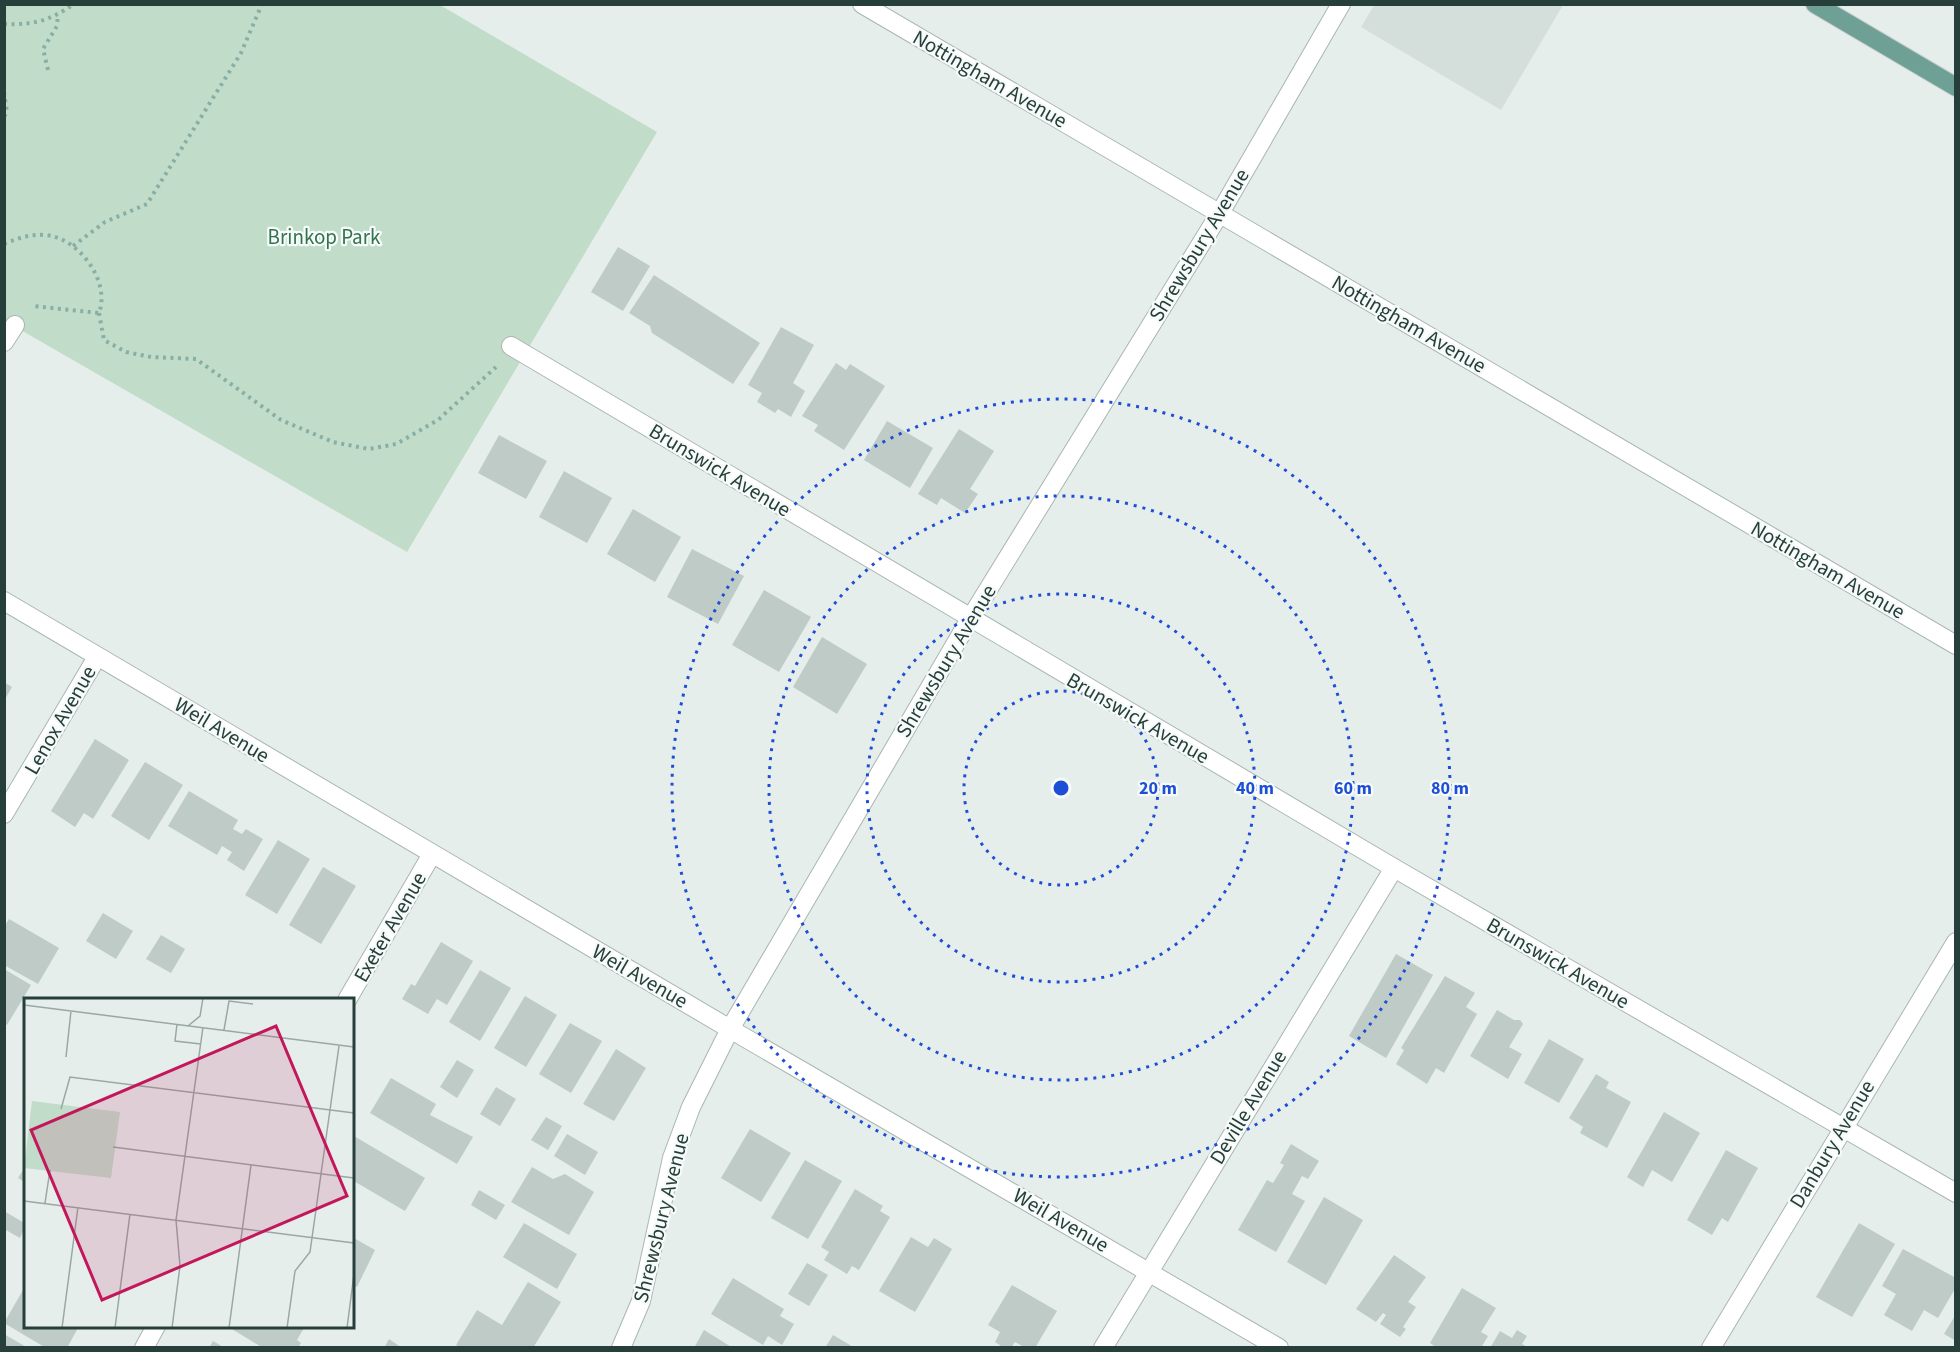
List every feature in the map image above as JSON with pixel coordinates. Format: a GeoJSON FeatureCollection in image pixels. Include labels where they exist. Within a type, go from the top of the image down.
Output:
{"type":"FeatureCollection","features":[{"type":"Feature","properties":{"kind":"main road"},"geometry":{"type":"LineString","coordinates":[[1815,4],[1956,87]]}},
{"type":"Feature","properties":{"kind":"street","name":"Nottingham Avenue"},"geometry":{"type":"LineString","coordinates":[[862,4],[1956,645]]}},
{"type":"Feature","properties":{"kind":"street","name":"Shrewsbury Avenue"},"geometry":{"type":"LineString","coordinates":[[621,1347],[641,1301],[672,1158],[692,1107],[730,1029],[970,619],[1220,213],[1341,4]]}},
{"type":"Feature","properties":{"kind":"street"},"geometry":{"type":"LineString","coordinates":[[4,342],[15,325]]}},
{"type":"Feature","properties":{"kind":"street","name":"Brunswick Avenue"},"geometry":{"type":"LineString","coordinates":[[511,346],[1394,868],[1956,1193]]}},
{"type":"Feature","properties":{"kind":"street","name":"Weil Avenue"},"geometry":{"type":"LineString","coordinates":[[4,601],[730,1029],[1279,1347]]}},
{"type":"Feature","properties":{"kind":"street","name":"Lenox Avenue"},"geometry":{"type":"LineString","coordinates":[[4,814],[97,657]]}},
{"type":"Feature","properties":{"kind":"street","name":"Exeter Avenue"},"geometry":{"type":"LineString","coordinates":[[348,998],[432,854]]}},
{"type":"Feature","properties":{"kind":"street","name":"Deville Avenue"},"geometry":{"type":"LineString","coordinates":[[1103,1347],[1394,868]]}},
{"type":"Feature","properties":{"kind":"street","name":"Danbury Avenue"},"geometry":{"type":"LineString","coordinates":[[1710,1347],[1956,942]]}},
{"type":"Feature","properties":{"kind":"street"},"geometry":{"type":"LineString","coordinates":[[144,1347],[155,1328]]}},
{"type":"Feature","properties":{"kind":"path"},"geometry":{"type":"LineString","coordinates":[[4,24],[32,25],[58,15],[74,4]]}},
{"type":"Feature","properties":{"kind":"path"},"geometry":{"type":"LineString","coordinates":[[73,246],[105,222],[147,204],[241,53],[262,4]]}},
{"type":"Feature","properties":{"kind":"path"},"geometry":{"type":"LineString","coordinates":[[48,70],[43,49],[57,26],[58,15]]}},
{"type":"Feature","properties":{"kind":"path"},"geometry":{"type":"LineString","coordinates":[[4,92],[7,112],[4,117]]}},
{"type":"Feature","properties":{"kind":"path"},"geometry":{"type":"LineString","coordinates":[[4,244],[20,237],[47,235],[73,246],[91,266],[100,283],[102,305],[99,313],[104,340],[126,352],[151,357],[196,359],[281,420],[333,442],[369,449],[396,444],[438,420],[501,362],[511,346]]}},
{"type":"Feature","properties":{"kind":"path"},"geometry":{"type":"LineString","coordinates":[[15,325],[27,306],[99,313]]}},
{"type":"Feature","properties":{"kind":"shaded area"},"geometry":{"type":"Polygon","coordinates":[[[1375,4],[1563,5],[1501,110],[1361,27],[1375,4]]]}},
{"type":"Feature","properties":{"kind":"green space","name":"Brinkop Park"},"geometry":{"type":"Polygon","coordinates":[[[5,5],[440,5],[657,132],[407,552],[5,321],[5,5]]]}},
{"type":"Feature","properties":{"kind":"building"},"geometry":{"type":"Polygon","coordinates":[[[618,247],[650,266],[623,311],[591,292],[618,247]]]}},
{"type":"Feature","properties":{"kind":"building"},"geometry":{"type":"Polygon","coordinates":[[[654,275],[760,343],[733,384],[652,333],[650,326],[629,313],[654,275]]]}},
{"type":"Feature","properties":{"kind":"building"},"geometry":{"type":"Polygon","coordinates":[[[781,327],[814,345],[793,383],[805,391],[791,417],[778,409],[775,413],[757,402],[762,393],[748,385],[781,327]]]}},
{"type":"Feature","properties":{"kind":"building"},"geometry":{"type":"Polygon","coordinates":[[[836,363],[846,370],[850,364],[885,386],[844,450],[814,431],[818,425],[802,416],[836,363]]]}},
{"type":"Feature","properties":{"kind":"building"},"geometry":{"type":"Polygon","coordinates":[[[887,421],[933,448],[910,488],[864,460],[887,421]]]}},
{"type":"Feature","properties":{"kind":"building"},"geometry":{"type":"Polygon","coordinates":[[[959,429],[994,451],[970,489],[978,494],[965,513],[941,498],[937,505],[918,494],[959,429]]]}},
{"type":"Feature","properties":{"kind":"building"},"geometry":{"type":"Polygon","coordinates":[[[499,435],[547,461],[526,499],[478,473],[499,435]]]}},
{"type":"Feature","properties":{"kind":"building"},"geometry":{"type":"Polygon","coordinates":[[[564,471],[612,498],[587,543],[539,517],[564,471]]]}},
{"type":"Feature","properties":{"kind":"building"},"geometry":{"type":"Polygon","coordinates":[[[633,509],[681,537],[655,582],[607,554],[633,509]]]}},
{"type":"Feature","properties":{"kind":"building"},"geometry":{"type":"Polygon","coordinates":[[[692,549],[744,576],[718,624],[667,597],[692,549]]]}},
{"type":"Feature","properties":{"kind":"building"},"geometry":{"type":"Polygon","coordinates":[[[764,590],[811,617],[779,672],[732,645],[764,590]]]}},
{"type":"Feature","properties":{"kind":"building"},"geometry":{"type":"Polygon","coordinates":[[[822,637],[867,664],[837,714],[793,687],[822,637]]]}},
{"type":"Feature","properties":{"kind":"building"},"geometry":{"type":"Polygon","coordinates":[[[4,682],[12,687],[4,701],[4,682]]]}},
{"type":"Feature","properties":{"kind":"building"},"geometry":{"type":"Polygon","coordinates":[[[95,739],[129,760],[93,819],[84,813],[75,827],[51,811],[95,739]]]}},
{"type":"Feature","properties":{"kind":"building"},"geometry":{"type":"Polygon","coordinates":[[[145,762],[183,785],[149,840],[111,816],[145,762]]]}},
{"type":"Feature","properties":{"kind":"building"},"geometry":{"type":"Polygon","coordinates":[[[189,791],[238,820],[233,829],[242,834],[246,829],[263,839],[244,871],[227,860],[232,852],[222,846],[217,855],[168,826],[189,791]]]}},
{"type":"Feature","properties":{"kind":"building"},"geometry":{"type":"Polygon","coordinates":[[[278,840],[310,859],[277,914],[245,895],[278,840]]]}},
{"type":"Feature","properties":{"kind":"building"},"geometry":{"type":"Polygon","coordinates":[[[323,867],[356,886],[321,944],[289,925],[323,867]]]}},
{"type":"Feature","properties":{"kind":"building"},"geometry":{"type":"Polygon","coordinates":[[[103,913],[133,931],[116,959],[86,941],[103,913]]]}},
{"type":"Feature","properties":{"kind":"building"},"geometry":{"type":"Polygon","coordinates":[[[9,919],[59,948],[38,984],[4,965],[4,927],[9,919]]]}},
{"type":"Feature","properties":{"kind":"building"},"geometry":{"type":"Polygon","coordinates":[[[161,935],[185,949],[171,973],[146,959],[161,935]]]}},
{"type":"Feature","properties":{"kind":"building"},"geometry":{"type":"Polygon","coordinates":[[[441,942],[473,961],[447,1005],[437,999],[428,1014],[402,999],[411,984],[415,986],[441,942]]]}},
{"type":"Feature","properties":{"kind":"building"},"geometry":{"type":"Polygon","coordinates":[[[1396,954],[1433,975],[1386,1058],[1349,1036],[1396,954]]]}},
{"type":"Feature","properties":{"kind":"building"},"geometry":{"type":"Polygon","coordinates":[[[4,969],[31,985],[7,1025],[4,1023],[4,969]]]}},
{"type":"Feature","properties":{"kind":"building"},"geometry":{"type":"Polygon","coordinates":[[[480,970],[511,988],[480,1041],[449,1022],[480,970]]]}},
{"type":"Feature","properties":{"kind":"building"},"geometry":{"type":"Polygon","coordinates":[[[1445,976],[1475,993],[1466,1007],[1477,1014],[1444,1073],[1436,1068],[1427,1084],[1396,1064],[1404,1050],[1401,1048],[1445,976]]]}},
{"type":"Feature","properties":{"kind":"building"},"geometry":{"type":"Polygon","coordinates":[[[525,996],[557,1015],[526,1067],[494,1048],[525,996]]]}},
{"type":"Feature","properties":{"kind":"building"},"geometry":{"type":"Polygon","coordinates":[[[1497,1010],[1514,1020],[1520,1020],[1523,1024],[1509,1047],[1522,1054],[1508,1079],[1470,1056],[1497,1010]]]}},
{"type":"Feature","properties":{"kind":"building"},"geometry":{"type":"Polygon","coordinates":[[[570,1023],[602,1041],[571,1093],[539,1074],[570,1023]]]}},
{"type":"Feature","properties":{"kind":"building"},"geometry":{"type":"Polygon","coordinates":[[[1549,1039],[1584,1059],[1559,1103],[1524,1083],[1549,1039]]]}},
{"type":"Feature","properties":{"kind":"building"},"geometry":{"type":"Polygon","coordinates":[[[616,1049],[646,1068],[614,1121],[583,1104],[616,1049]]]}},
{"type":"Feature","properties":{"kind":"building"},"geometry":{"type":"Polygon","coordinates":[[[457,1060],[474,1070],[457,1098],[440,1087],[457,1060]]]}},
{"type":"Feature","properties":{"kind":"building"},"geometry":{"type":"Polygon","coordinates":[[[1596,1074],[1609,1082],[1606,1088],[1631,1102],[1607,1148],[1580,1133],[1583,1127],[1569,1118],[1596,1074]]]}},
{"type":"Feature","properties":{"kind":"building"},"geometry":{"type":"Polygon","coordinates":[[[391,1078],[436,1104],[430,1115],[473,1137],[457,1164],[370,1113],[391,1078]]]}},
{"type":"Feature","properties":{"kind":"building"},"geometry":{"type":"Polygon","coordinates":[[[496,1087],[516,1099],[500,1126],[480,1114],[496,1087]]]}},
{"type":"Feature","properties":{"kind":"building"},"geometry":{"type":"Polygon","coordinates":[[[1664,1112],[1700,1133],[1672,1182],[1652,1170],[1643,1187],[1627,1177],[1664,1112]]]}},
{"type":"Feature","properties":{"kind":"building"},"geometry":{"type":"Polygon","coordinates":[[[546,1117],[562,1126],[548,1150],[531,1140],[546,1117]]]}},
{"type":"Feature","properties":{"kind":"building"},"geometry":{"type":"Polygon","coordinates":[[[750,1129],[791,1153],[761,1202],[721,1178],[750,1129]]]}},
{"type":"Feature","properties":{"kind":"building"},"geometry":{"type":"Polygon","coordinates":[[[567,1134],[598,1152],[585,1175],[554,1156],[567,1134]]]}},
{"type":"Feature","properties":{"kind":"building"},"geometry":{"type":"Polygon","coordinates":[[[354,1136],[425,1178],[405,1211],[354,1181],[354,1136]]]}},
{"type":"Feature","properties":{"kind":"building"},"geometry":{"type":"Polygon","coordinates":[[[1291,1144],[1319,1161],[1308,1179],[1302,1176],[1292,1194],[1305,1201],[1276,1252],[1238,1230],[1267,1180],[1273,1183],[1284,1165],[1280,1163],[1291,1144]]]}},
{"type":"Feature","properties":{"kind":"building"},"geometry":{"type":"Polygon","coordinates":[[[1726,1150],[1758,1168],[1728,1222],[1722,1218],[1712,1235],[1687,1220],[1726,1150]]]}},
{"type":"Feature","properties":{"kind":"building"},"geometry":{"type":"Polygon","coordinates":[[[805,1160],[842,1181],[808,1239],[771,1218],[805,1160]]]}},
{"type":"Feature","properties":{"kind":"building"},"geometry":{"type":"Polygon","coordinates":[[[532,1167],[553,1179],[565,1174],[594,1192],[569,1235],[511,1202],[532,1167]]]}},
{"type":"Feature","properties":{"kind":"building"},"geometry":{"type":"Polygon","coordinates":[[[24,1168],[24,1182],[18,1178],[24,1168]]]}},
{"type":"Feature","properties":{"kind":"building"},"geometry":{"type":"Polygon","coordinates":[[[855,1189],[883,1206],[880,1211],[890,1217],[859,1270],[852,1266],[847,1274],[824,1260],[829,1252],[821,1247],[855,1189]]]}},
{"type":"Feature","properties":{"kind":"building"},"geometry":{"type":"Polygon","coordinates":[[[479,1190],[505,1205],[496,1220],[471,1205],[479,1190]]]}},
{"type":"Feature","properties":{"kind":"building"},"geometry":{"type":"Polygon","coordinates":[[[1324,1197],[1363,1220],[1326,1285],[1287,1262],[1324,1197]]]}},
{"type":"Feature","properties":{"kind":"building"},"geometry":{"type":"Polygon","coordinates":[[[4,1211],[24,1223],[20,1238],[4,1229],[4,1211]]]}},
{"type":"Feature","properties":{"kind":"building"},"geometry":{"type":"Polygon","coordinates":[[[524,1223],[577,1254],[557,1289],[503,1257],[524,1223]]]}},
{"type":"Feature","properties":{"kind":"building"},"geometry":{"type":"Polygon","coordinates":[[[1859,1223],[1895,1244],[1852,1317],[1816,1297],[1859,1223]]]}},
{"type":"Feature","properties":{"kind":"building"},"geometry":{"type":"Polygon","coordinates":[[[911,1237],[928,1247],[934,1238],[952,1249],[915,1312],[879,1291],[911,1237]]]}},
{"type":"Feature","properties":{"kind":"building"},"geometry":{"type":"Polygon","coordinates":[[[354,1238],[375,1250],[357,1287],[354,1285],[354,1238]]]}},
{"type":"Feature","properties":{"kind":"building"},"geometry":{"type":"Polygon","coordinates":[[[1903,1249],[1956,1278],[1956,1287],[1938,1318],[1924,1310],[1912,1331],[1884,1315],[1896,1294],[1882,1286],[1903,1249]]]}},
{"type":"Feature","properties":{"kind":"building"},"geometry":{"type":"Polygon","coordinates":[[[1394,1255],[1426,1277],[1408,1302],[1416,1307],[1403,1327],[1406,1329],[1400,1337],[1380,1324],[1386,1315],[1383,1313],[1376,1322],[1356,1309],[1394,1255]]]}},
{"type":"Feature","properties":{"kind":"building"},"geometry":{"type":"Polygon","coordinates":[[[807,1263],[828,1275],[809,1306],[788,1294],[807,1263]]]}},
{"type":"Feature","properties":{"kind":"building"},"geometry":{"type":"Polygon","coordinates":[[[733,1278],[784,1309],[780,1316],[794,1324],[782,1345],[768,1336],[763,1345],[711,1314],[733,1278]]]}},
{"type":"Feature","properties":{"kind":"building"},"geometry":{"type":"Polygon","coordinates":[[[528,1282],[561,1302],[533,1348],[461,1348],[456,1345],[477,1310],[502,1325],[528,1282]]]}},
{"type":"Feature","properties":{"kind":"building"},"geometry":{"type":"Polygon","coordinates":[[[1012,1285],[1057,1311],[1035,1348],[1026,1348],[1015,1342],[1011,1348],[1004,1348],[995,1342],[1000,1332],[988,1325],[1012,1285]]]}},
{"type":"Feature","properties":{"kind":"building"},"geometry":{"type":"Polygon","coordinates":[[[1462,1288],[1496,1308],[1481,1332],[1488,1336],[1481,1348],[1437,1348],[1430,1343],[1462,1288]]]}},
{"type":"Feature","properties":{"kind":"building"},"geometry":{"type":"Polygon","coordinates":[[[23,1290],[24,1328],[78,1328],[67,1348],[46,1348],[4,1323],[23,1290]]]}},
{"type":"Feature","properties":{"kind":"building"},"geometry":{"type":"Polygon","coordinates":[[[1956,1314],[1956,1341],[1944,1334],[1956,1314]]]}},
{"type":"Feature","properties":{"kind":"building"},"geometry":{"type":"Polygon","coordinates":[[[230,1328],[304,1328],[297,1340],[301,1343],[298,1348],[263,1348],[230,1328]]]}},
{"type":"Feature","properties":{"kind":"building"},"geometry":{"type":"Polygon","coordinates":[[[704,1330],[733,1348],[694,1348],[704,1330]]]}},
{"type":"Feature","properties":{"kind":"building"},"geometry":{"type":"Polygon","coordinates":[[[1517,1330],[1527,1336],[1522,1344],[1529,1348],[1490,1348],[1500,1331],[1512,1338],[1517,1330]]]}},
{"type":"Feature","properties":{"kind":"building"},"geometry":{"type":"Polygon","coordinates":[[[4,1334],[28,1348],[4,1348],[4,1334]]]}},
{"type":"Feature","properties":{"kind":"building"},"geometry":{"type":"Polygon","coordinates":[[[833,1335],[855,1348],[825,1348],[833,1335]]]}},
{"type":"Feature","properties":{"kind":"building"},"geometry":{"type":"Polygon","coordinates":[[[389,1339],[402,1348],[384,1348],[389,1339]]]}},
{"type":"Feature","properties":{"kind":"building"},"geometry":{"type":"Polygon","coordinates":[[[213,1341],[225,1348],[209,1348],[213,1341]]]}}]}
